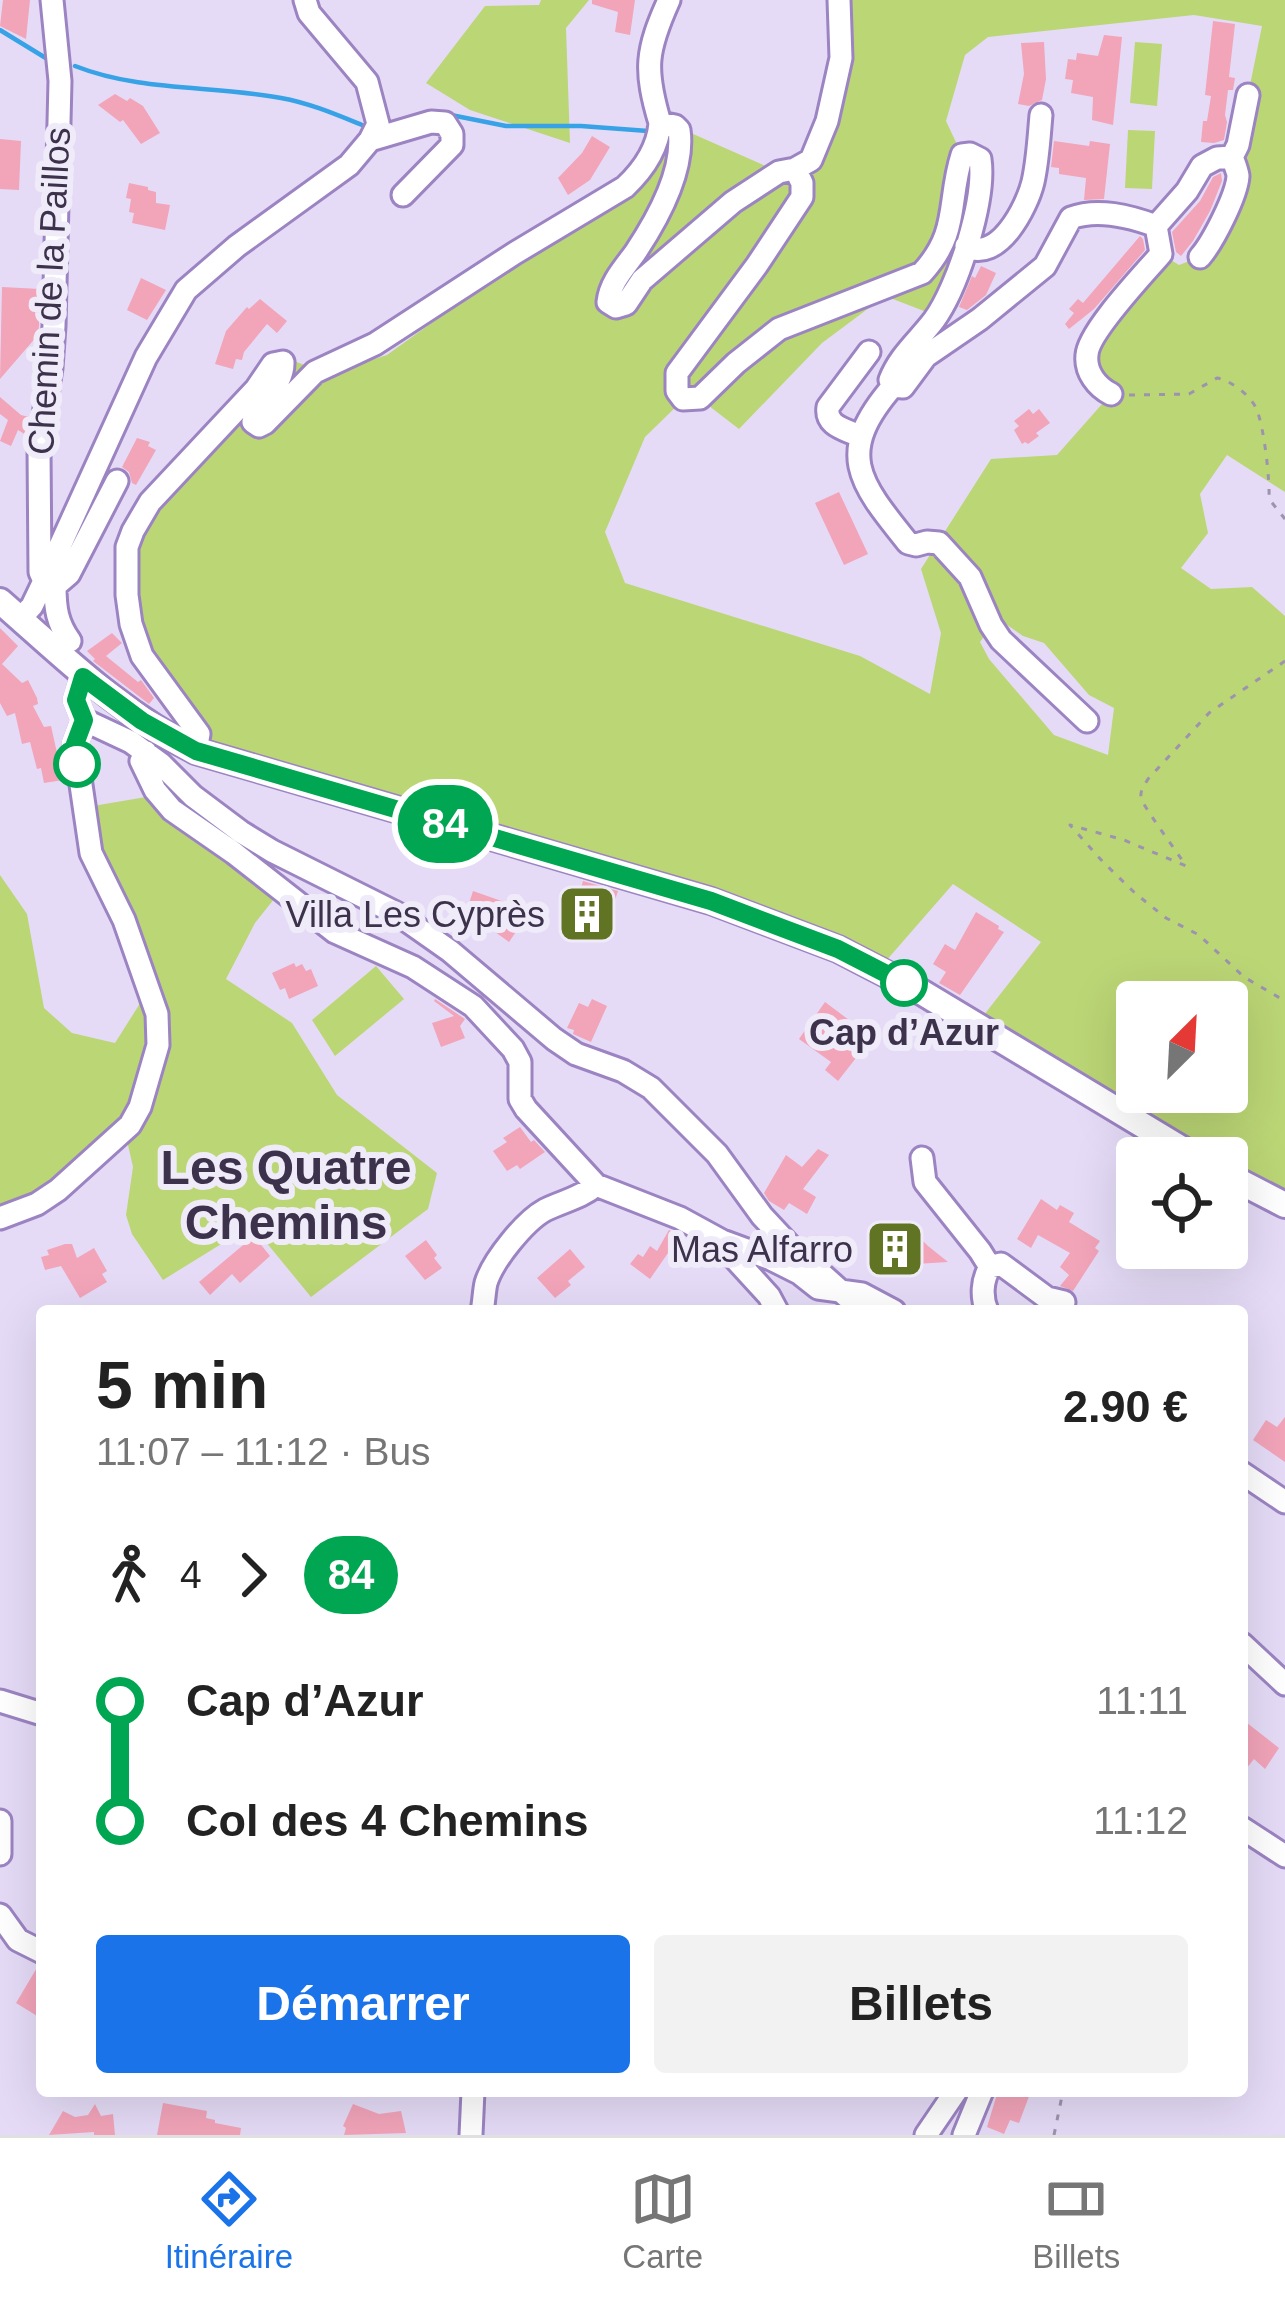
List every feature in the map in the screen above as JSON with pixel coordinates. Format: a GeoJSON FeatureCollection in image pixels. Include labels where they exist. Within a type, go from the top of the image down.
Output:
{"type":"FeatureCollection","features":[{"type":"Feature","properties":{"kind":"main road"},"geometry":{"type":"LineString","coordinates":[[0,601],[83,677],[142,721],[196,751],[711,901],[838,949],[923,993],[1162,1137]]}},
{"type":"Feature","properties":{"kind":"main road"},"geometry":{"type":"LineString","coordinates":[[1248,1186],[1285,1205]]}},
{"type":"Feature","properties":{"kind":"street","name":"Chemin de la Paillos"},"geometry":{"type":"LineString","coordinates":[[52,0],[60,81],[54,326],[39,449],[39,552],[40,572],[50,584],[61,628],[70,640]]}},
{"type":"Feature","properties":{"kind":"street"},"geometry":{"type":"LineString","coordinates":[[20,619],[50,584],[146,357],[186,290],[237,246],[349,165],[378,124],[367,82],[309,13],[305,0]]}},
{"type":"Feature","properties":{"kind":"street"},"geometry":{"type":"LineString","coordinates":[[196,751],[199,734],[158,682],[131,624],[127,548],[150,502],[244,403],[273,364],[283,362],[283,375],[255,414],[253,422],[259,426],[316,373],[376,344],[640,173],[659,136],[648,63],[652,37],[669,0]]}},
{"type":"Feature","properties":{"kind":"street"},"geometry":{"type":"LineString","coordinates":[[660,123],[680,130],[682,146],[645,238],[609,290],[608,302],[616,308],[626,304],[643,280],[733,202],[779,172],[812,160],[827,121],[841,58],[839,0]]}},
{"type":"Feature","properties":{"kind":"street"},"geometry":{"type":"LineString","coordinates":[[1200,256],[1211,244],[1238,175],[1232,157],[1249,94]]}},
{"type":"Feature","properties":{"kind":"street"},"geometry":{"type":"LineString","coordinates":[[966,246],[983,250],[999,242],[1022,210],[1033,184],[1041,115]]}},
{"type":"Feature","properties":{"kind":"street"},"geometry":{"type":"LineString","coordinates":[[370,140],[431,122],[445,123],[452,134],[452,145],[403,195]]}},
{"type":"Feature","properties":{"kind":"street"},"geometry":{"type":"LineString","coordinates":[[795,170],[802,197],[758,265],[676,373],[677,391],[683,399],[700,398],[779,329],[922,273],[938,255],[952,219],[957,170],[962,155],[970,154],[980,159],[982,172],[966,246],[937,316],[896,365],[890,380],[893,386]]}},
{"type":"Feature","properties":{"kind":"street"},"geometry":{"type":"LineString","coordinates":[[1156,226],[1202,166],[1232,157]]}},
{"type":"Feature","properties":{"kind":"street"},"geometry":{"type":"LineString","coordinates":[[893,386],[903,387],[926,356],[1045,266],[1071,218],[1087,212],[1135,218],[1156,226]]}},
{"type":"Feature","properties":{"kind":"street"},"geometry":{"type":"LineString","coordinates":[[1111,394],[1102,391],[1091,376],[1086,356],[1104,322],[1161,254],[1156,226]]}},
{"type":"Feature","properties":{"kind":"street"},"geometry":{"type":"LineString","coordinates":[[859,436],[831,423],[827,415],[869,352]]}},
{"type":"Feature","properties":{"kind":"street"},"geometry":{"type":"LineString","coordinates":[[893,386],[859,436],[857,457],[876,503],[908,543],[939,543],[970,578],[1001,640],[1087,721]]}},
{"type":"Feature","properties":{"kind":"street"},"geometry":{"type":"LineString","coordinates":[[50,584],[70,574],[117,481]]}},
{"type":"Feature","properties":{"kind":"street"},"geometry":{"type":"LineString","coordinates":[[0,1218],[38,1204],[58,1190],[130,1125],[158,1045],[157,1014],[124,920],[91,853],[75,744],[84,720],[76,700],[83,677]]}},
{"type":"Feature","properties":{"kind":"street"},"geometry":{"type":"LineString","coordinates":[[84,720],[146,752],[241,832],[396,914],[450,950],[576,1054],[623,1071],[651,1088],[717,1154],[790,1246],[856,1305]]}},
{"type":"Feature","properties":{"kind":"street"},"geometry":{"type":"LineString","coordinates":[[146,752],[141,761],[155,790],[195,828],[335,932],[413,967],[473,1006],[520,1062],[520,1099],[526,1109],[596,1185],[680,1218],[724,1242],[772,1258],[818,1288],[862,1294],[883,1305]]}},
{"type":"Feature","properties":{"kind":"street"},"geometry":{"type":"LineString","coordinates":[[922,1158],[925,1182],[990,1267]]}},
{"type":"Feature","properties":{"kind":"street"},"geometry":{"type":"LineString","coordinates":[[483,1305],[492,1268],[525,1226],[538,1214],[596,1185]]}},
{"type":"Feature","properties":{"kind":"street"},"geometry":{"type":"LineString","coordinates":[[724,1242],[774,1305]]}},
{"type":"Feature","properties":{"kind":"street"},"geometry":{"type":"LineString","coordinates":[[984,1305],[984,1277],[990,1267],[1001,1264],[1047,1298],[1064,1302]]}},
{"type":"Feature","properties":{"kind":"street"},"geometry":{"type":"LineString","coordinates":[[1248,1477],[1285,1502]]}},
{"type":"Feature","properties":{"kind":"street"},"geometry":{"type":"LineString","coordinates":[[1248,1650],[1285,1684]]}},
{"type":"Feature","properties":{"kind":"street"},"geometry":{"type":"LineString","coordinates":[[0,1701],[36,1712]]}},
{"type":"Feature","properties":{"kind":"street"},"geometry":{"type":"LineString","coordinates":[[0,1821],[0,1854]]}},
{"type":"Feature","properties":{"kind":"street"},"geometry":{"type":"LineString","coordinates":[[1248,1832],[1285,1856]]}},
{"type":"Feature","properties":{"kind":"street"},"geometry":{"type":"LineString","coordinates":[[0,1915],[18,1940],[36,1949]]}},
{"type":"Feature","properties":{"kind":"street"},"geometry":{"type":"LineString","coordinates":[[471,2135],[473,2097]]}},
{"type":"Feature","properties":{"kind":"street"},"geometry":{"type":"LineString","coordinates":[[926,2135],[952,2097]]}},
{"type":"Feature","properties":{"kind":"street"},"geometry":{"type":"LineString","coordinates":[[964,2135],[980,2097]]}},
{"type":"Feature","properties":{"kind":"path"},"geometry":{"type":"LineString","coordinates":[[1111,394],[1190,394],[1216,378],[1227,380],[1255,406],[1270,478],[1269,499],[1285,519]]}},
{"type":"Feature","properties":{"kind":"path"},"geometry":{"type":"LineString","coordinates":[[1285,661],[1210,713],[1140,792],[1141,804],[1186,866],[1070,824],[1136,894],[1166,918],[1199,935],[1244,977],[1285,1000]]}},
{"type":"Feature","properties":{"kind":"path"},"geometry":{"type":"LineString","coordinates":[[1054,2135],[1063,2097]]}},
{"type":"Feature","properties":{"kind":"green space"},"geometry":{"type":"Polygon","coordinates":[[[541,0],[589,0],[566,28],[570,143],[470,110],[426,83],[485,6],[539,5],[541,0]]]}},
{"type":"Feature","properties":{"kind":"green space"},"geometry":{"type":"Polygon","coordinates":[[[838,0],[1285,0],[1285,492],[1227,455],[1200,494],[1208,533],[1181,568],[1211,589],[1252,587],[1285,616],[1285,1192],[1248,1171],[1248,1137],[1187,1137],[1145,1113],[1248,1113],[1248,981],[1116,981],[1116,1097],[980,1020],[1041,942],[953,884],[885,962],[802,922],[748,903],[215,746],[203,725],[160,680],[139,622],[131,555],[136,533],[286,358],[328,374],[387,355],[640,173],[675,126],[779,172],[795,169],[827,120],[838,0]],[[1194,15],[988,37],[965,55],[946,121],[962,155],[982,172],[937,316],[885,296],[822,343],[739,429],[700,399],[684,399],[645,437],[605,532],[625,583],[860,656],[930,694],[941,633],[921,569],[991,459],[1057,455],[1110,395],[1086,356],[1161,254],[1179,265],[1200,257],[1211,244],[1262,26],[1194,15]],[[997,618],[980,642],[989,659],[1054,735],[1108,755],[1114,708],[1089,695],[1044,643],[1023,636],[997,618]]]}},
{"type":"Feature","properties":{"kind":"green space"},"geometry":{"type":"Polygon","coordinates":[[[1135,42],[1162,44],[1157,106],[1130,103],[1135,42]]]}},
{"type":"Feature","properties":{"kind":"green space"},"geometry":{"type":"Polygon","coordinates":[[[1128,130],[1155,131],[1152,189],[1125,188],[1128,130]]]}},
{"type":"Feature","properties":{"kind":"green space"},"geometry":{"type":"Polygon","coordinates":[[[152,796],[282,889],[255,923],[226,979],[292,1023],[337,1095],[437,1173],[428,1209],[311,1297],[252,1225],[163,1280],[132,1234],[126,1215],[133,1167],[123,1123],[24,1205],[0,1211],[0,875],[27,914],[44,1008],[72,1033],[115,1043],[139,1005],[131,919],[98,852],[93,806],[152,796]]]}},
{"type":"Feature","properties":{"kind":"green space"},"geometry":{"type":"Polygon","coordinates":[[[376,966],[404,999],[335,1056],[312,1020],[376,966]]]}},
{"type":"Feature","properties":{"kind":"building"},"geometry":{"type":"Polygon","coordinates":[[[3,0],[30,0],[26,39],[0,26],[3,0]]]}},
{"type":"Feature","properties":{"kind":"building"},"geometry":{"type":"Polygon","coordinates":[[[592,0],[635,0],[630,35],[615,32],[618,12],[592,4],[592,0]]]}},
{"type":"Feature","properties":{"kind":"building"},"geometry":{"type":"Polygon","coordinates":[[[1213,21],[1235,24],[1229,77],[1235,78],[1233,90],[1228,90],[1224,140],[1214,143],[1201,142],[1211,96],[1205,95],[1213,21]]]}},
{"type":"Feature","properties":{"kind":"building"},"geometry":{"type":"Polygon","coordinates":[[[1104,35],[1122,37],[1113,125],[1092,120],[1093,97],[1071,93],[1073,80],[1065,79],[1068,59],[1076,60],[1077,53],[1098,56],[1104,35]]]}},
{"type":"Feature","properties":{"kind":"building"},"geometry":{"type":"Polygon","coordinates":[[[1044,42],[1042,100],[1029,106],[1018,104],[1024,74],[1021,43],[1044,42]]]}},
{"type":"Feature","properties":{"kind":"building"},"geometry":{"type":"Polygon","coordinates":[[[115,94],[143,106],[160,133],[141,144],[123,120],[98,105],[115,94]]]}},
{"type":"Feature","properties":{"kind":"building"},"geometry":{"type":"Polygon","coordinates":[[[592,136],[610,147],[590,180],[568,195],[558,178],[592,136]]]}},
{"type":"Feature","properties":{"kind":"building"},"geometry":{"type":"Polygon","coordinates":[[[0,139],[21,141],[19,190],[0,189],[0,139]]]}},
{"type":"Feature","properties":{"kind":"building"},"geometry":{"type":"Polygon","coordinates":[[[1054,141],[1110,144],[1104,199],[1084,200],[1086,178],[1059,174],[1059,168],[1051,167],[1054,141]]]}},
{"type":"Feature","properties":{"kind":"building"},"geometry":{"type":"Polygon","coordinates":[[[1221,173],[1210,211],[1181,256],[1172,232],[1221,173]]]}},
{"type":"Feature","properties":{"kind":"building"},"geometry":{"type":"Polygon","coordinates":[[[129,183],[148,187],[156,192],[156,203],[170,205],[165,230],[132,223],[131,199],[126,198],[129,183]]]}},
{"type":"Feature","properties":{"kind":"building"},"geometry":{"type":"Polygon","coordinates":[[[1140,236],[1145,250],[1094,309],[1069,329],[1065,324],[1074,313],[1069,309],[1078,299],[1083,303],[1140,236]]]}},
{"type":"Feature","properties":{"kind":"building"},"geometry":{"type":"Polygon","coordinates":[[[981,266],[996,273],[986,295],[967,310],[959,307],[972,276],[981,266]]]}},
{"type":"Feature","properties":{"kind":"building"},"geometry":{"type":"Polygon","coordinates":[[[141,278],[166,290],[147,320],[127,310],[141,278]]]}},
{"type":"Feature","properties":{"kind":"building"},"geometry":{"type":"Polygon","coordinates":[[[2,287],[40,289],[38,335],[0,379],[2,287]]]}},
{"type":"Feature","properties":{"kind":"building"},"geometry":{"type":"Polygon","coordinates":[[[260,299],[287,321],[277,333],[267,324],[242,360],[236,359],[233,369],[215,364],[226,331],[260,299]]]}},
{"type":"Feature","properties":{"kind":"building"},"geometry":{"type":"Polygon","coordinates":[[[0,397],[29,417],[26,435],[18,430],[11,446],[0,441],[8,420],[0,414],[0,397]]]}},
{"type":"Feature","properties":{"kind":"building"},"geometry":{"type":"Polygon","coordinates":[[[1029,409],[1033,414],[1039,409],[1050,423],[1036,433],[1039,436],[1022,444],[1014,421],[1029,409]]]}},
{"type":"Feature","properties":{"kind":"building"},"geometry":{"type":"Polygon","coordinates":[[[137,438],[156,450],[136,485],[122,467],[137,438]]]}},
{"type":"Feature","properties":{"kind":"building"},"geometry":{"type":"Polygon","coordinates":[[[839,492],[868,554],[844,565],[815,503],[839,492]]]}},
{"type":"Feature","properties":{"kind":"building"},"geometry":{"type":"Polygon","coordinates":[[[0,628],[18,646],[2,664],[22,683],[28,680],[37,698],[33,706],[44,727],[51,726],[63,780],[44,783],[30,742],[22,744],[15,713],[7,716],[0,703],[0,628]]]}},
{"type":"Feature","properties":{"kind":"building"},"geometry":{"type":"Polygon","coordinates":[[[112,633],[122,643],[106,656],[141,680],[154,698],[149,704],[93,661],[87,651],[112,633]]]}},
{"type":"Feature","properties":{"kind":"building"},"geometry":{"type":"Polygon","coordinates":[[[583,881],[618,891],[597,938],[566,929],[583,881]]]}},
{"type":"Feature","properties":{"kind":"building"},"geometry":{"type":"Polygon","coordinates":[[[473,891],[530,911],[509,942],[484,924],[486,918],[467,910],[473,891]]]}},
{"type":"Feature","properties":{"kind":"building"},"geometry":{"type":"Polygon","coordinates":[[[976,912],[1004,932],[960,995],[939,983],[946,972],[933,964],[945,944],[955,950],[976,912]]]}},
{"type":"Feature","properties":{"kind":"building"},"geometry":{"type":"Polygon","coordinates":[[[294,963],[311,969],[318,986],[289,999],[272,973],[294,963]]]}},
{"type":"Feature","properties":{"kind":"building"},"geometry":{"type":"Polygon","coordinates":[[[435,999],[465,1019],[460,1026],[465,1038],[441,1047],[432,1023],[454,1016],[435,999]]]}},
{"type":"Feature","properties":{"kind":"building"},"geometry":{"type":"Polygon","coordinates":[[[592,999],[607,1006],[591,1042],[567,1028],[579,1003],[588,1007],[592,999]]]}},
{"type":"Feature","properties":{"kind":"building"},"geometry":{"type":"Polygon","coordinates":[[[825,1002],[857,1026],[861,1020],[877,1031],[838,1081],[825,1070],[831,1062],[799,1039],[825,1002]]]}},
{"type":"Feature","properties":{"kind":"building"},"geometry":{"type":"Polygon","coordinates":[[[520,1127],[545,1152],[520,1169],[517,1165],[507,1171],[493,1151],[520,1127]]]}},
{"type":"Feature","properties":{"kind":"building"},"geometry":{"type":"Polygon","coordinates":[[[818,1149],[829,1155],[803,1189],[816,1197],[807,1214],[789,1203],[784,1210],[769,1201],[764,1193],[786,1155],[802,1167],[818,1149]]]}},
{"type":"Feature","properties":{"kind":"building"},"geometry":{"type":"Polygon","coordinates":[[[1041,1199],[1057,1210],[1060,1205],[1074,1213],[1069,1222],[1100,1241],[1095,1248],[1099,1251],[1073,1291],[1060,1286],[1069,1275],[1060,1267],[1070,1253],[1038,1235],[1031,1248],[1017,1239],[1041,1199]]]}},
{"type":"Feature","properties":{"kind":"building","name":"Mas Alfarro"},"geometry":{"type":"Polygon","coordinates":[[[905,1223],[948,1262],[883,1266],[868,1251],[878,1240],[883,1245],[892,1235],[905,1234],[905,1223]]]}},
{"type":"Feature","properties":{"kind":"building"},"geometry":{"type":"Polygon","coordinates":[[[669,1230],[698,1245],[695,1250],[677,1240],[650,1279],[630,1264],[650,1246],[657,1251],[669,1230]]]}},
{"type":"Feature","properties":{"kind":"building"},"geometry":{"type":"Polygon","coordinates":[[[254,1236],[270,1256],[240,1283],[232,1274],[210,1295],[199,1282],[254,1236]]]}},
{"type":"Feature","properties":{"kind":"building"},"geometry":{"type":"Polygon","coordinates":[[[426,1240],[442,1268],[425,1280],[405,1256],[426,1240]]]}},
{"type":"Feature","properties":{"kind":"building"},"geometry":{"type":"Polygon","coordinates":[[[72,1244],[77,1258],[94,1248],[107,1271],[102,1274],[107,1282],[80,1298],[61,1266],[45,1270],[41,1257],[72,1244]]]}},
{"type":"Feature","properties":{"kind":"building"},"geometry":{"type":"Polygon","coordinates":[[[570,1249],[585,1267],[555,1298],[537,1278],[570,1249]]]}},
{"type":"Feature","properties":{"kind":"building"},"geometry":{"type":"Polygon","coordinates":[[[1285,1417],[1285,1462],[1253,1440],[1266,1420],[1277,1427],[1285,1417]]]}},
{"type":"Feature","properties":{"kind":"building"},"geometry":{"type":"Polygon","coordinates":[[[1248,1724],[1279,1748],[1265,1769],[1254,1759],[1248,1766],[1248,1724]]]}},
{"type":"Feature","properties":{"kind":"building"},"geometry":{"type":"Polygon","coordinates":[[[36,1969],[36,2015],[16,2003],[36,1969]]]}},
{"type":"Feature","properties":{"kind":"building"},"geometry":{"type":"Polygon","coordinates":[[[996,2097],[1029,2097],[1019,2123],[1010,2120],[1004,2134],[987,2127],[996,2097]]]}},
{"type":"Feature","properties":{"kind":"building"},"geometry":{"type":"Polygon","coordinates":[[[163,2103],[207,2111],[206,2118],[215,2123],[241,2128],[240,2135],[157,2135],[163,2103]]]}},
{"type":"Feature","properties":{"kind":"building"},"geometry":{"type":"Polygon","coordinates":[[[95,2104],[101,2116],[113,2114],[115,2135],[49,2135],[63,2111],[75,2117],[88,2115],[95,2104]]]}},
{"type":"Feature","properties":{"kind":"building"},"geometry":{"type":"Polygon","coordinates":[[[353,2104],[379,2114],[401,2111],[406,2133],[344,2135],[353,2104]]]}},
{"type":"Feature","properties":{"kind":"waterway"},"geometry":{"type":"LineString","coordinates":[[0,30],[49,60]]}},
{"type":"Feature","properties":{"kind":"waterway"},"geometry":{"type":"LineString","coordinates":[[75,66],[125,80],[281,98],[362,125]]}},
{"type":"Feature","properties":{"kind":"waterway"},"geometry":{"type":"LineString","coordinates":[[451,115],[506,126],[648,131]]}},
{"type":"Feature","properties":{"kind":"bus line","name":"84"},"geometry":{"type":"LineString","coordinates":[[77,764],[75,744],[84,720],[76,700],[83,677],[142,721],[196,751],[711,901],[838,949],[904,983]]}},
{"type":"Feature","properties":{"kind":"place","name":"Villa Les Cyprès"},"geometry":{"type":"Point","coordinates":[587,914]}},
{"type":"Feature","properties":{"kind":"place","name":"Cap d’Azur"},"geometry":{"type":"Point","coordinates":[904,983]}},
{"type":"Feature","properties":{"kind":"place","name":"Mas Alfarro"},"geometry":{"type":"Point","coordinates":[895,1249]}},
{"type":"Feature","properties":{"kind":"district","name":"Les Quatre Chemins"},"geometry":{"type":"Point","coordinates":[286,1194]}}]}
